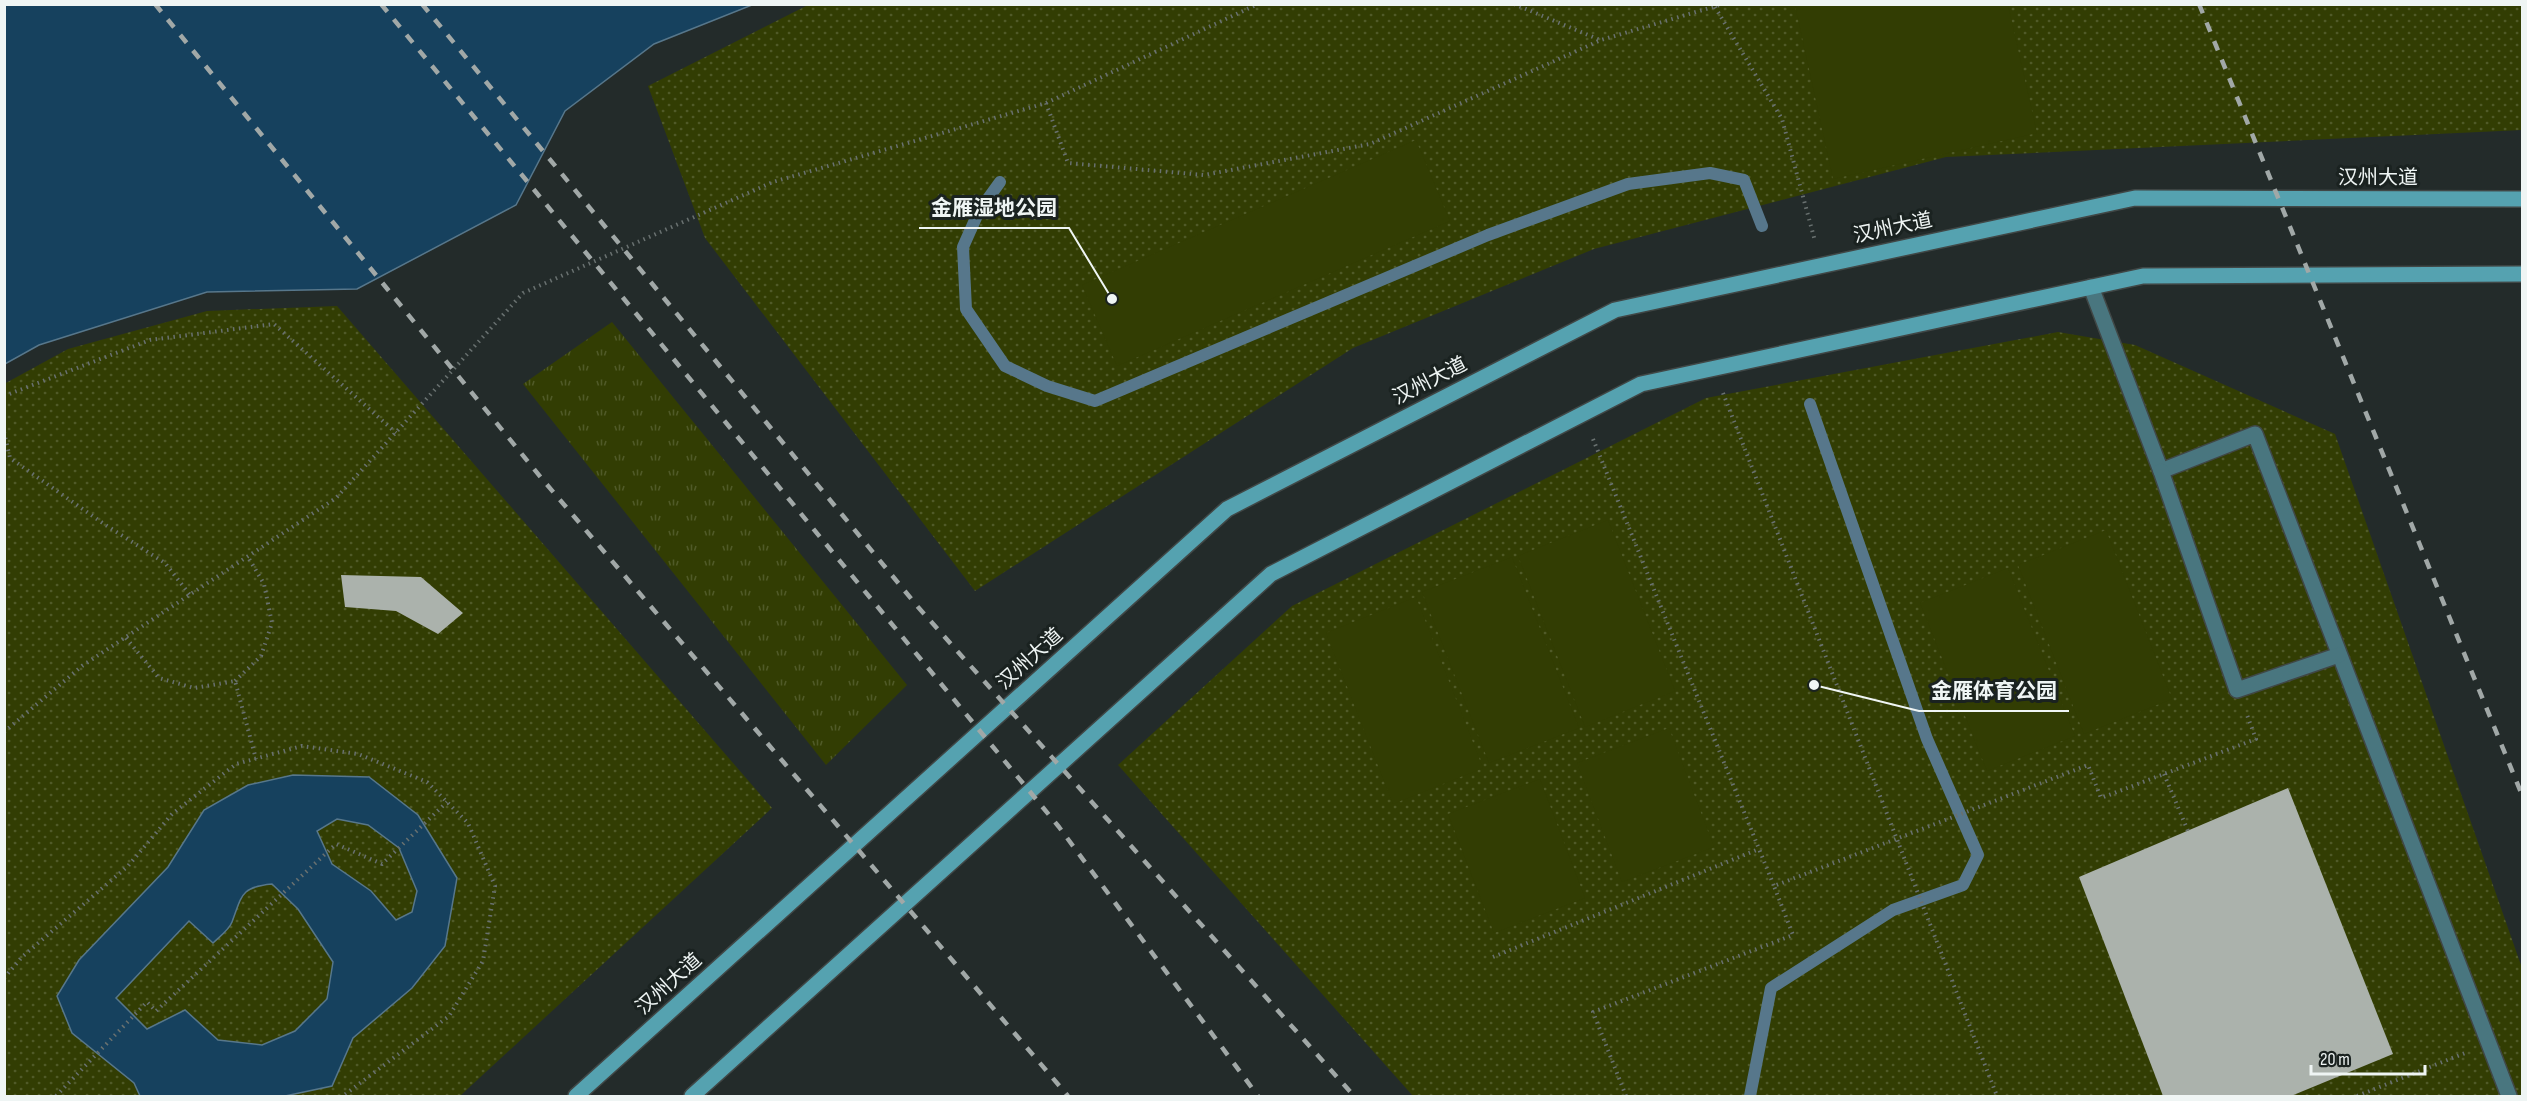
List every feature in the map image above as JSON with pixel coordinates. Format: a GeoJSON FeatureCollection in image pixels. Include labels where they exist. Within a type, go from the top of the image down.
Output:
{"type":"FeatureCollection","features":[{"type":"Feature","properties":{"kind":"main road","name":"汉州大道"},"geometry":{"type":"LineString","coordinates":[[576,1096],[1227,509],[1615,310],[2135,198],[2523,199]]}},
{"type":"Feature","properties":{"kind":"main road"},"geometry":{"type":"LineString","coordinates":[[692,1096],[1271,574],[1641,384],[2143,276],[2523,274]]}},
{"type":"Feature","properties":{"kind":"lane"},"geometry":{"type":"LineString","coordinates":[[2091,287],[2161,471],[2237,690],[2339,655]]}},
{"type":"Feature","properties":{"kind":"lane"},"geometry":{"type":"LineString","coordinates":[[2161,471],[2255,434],[2509,1096]]}},
{"type":"Feature","properties":{"kind":"path"},"geometry":{"type":"LineString","coordinates":[[4,732],[82,666],[336,498],[523,292],[774,182],[1046,103],[1258,4]]}},
{"type":"Feature","properties":{"kind":"path"},"geometry":{"type":"LineString","coordinates":[[1514,4],[1601,40]]}},
{"type":"Feature","properties":{"kind":"path"},"geometry":{"type":"LineString","coordinates":[[1046,103],[1068,163],[1204,175],[1371,144],[1601,40],[1723,4]]}},
{"type":"Feature","properties":{"kind":"path"},"geometry":{"type":"LineString","coordinates":[[1715,7],[1782,118],[1821,265]]}},
{"type":"Feature","properties":{"kind":"path"},"geometry":{"type":"LineString","coordinates":[[4,396],[150,340],[274,324],[396,433]]}},
{"type":"Feature","properties":{"kind":"path"},"geometry":{"type":"LineString","coordinates":[[1713,368],[1997,1096]]}},
{"type":"Feature","properties":{"kind":"path"},"geometry":{"type":"LineString","coordinates":[[1582,414],[1793,935],[1593,1012],[1626,1096]]}},
{"type":"Feature","properties":{"kind":"path"},"geometry":{"type":"LineString","coordinates":[[4,432],[10,458]]}},
{"type":"Feature","properties":{"kind":"path"},"geometry":{"type":"LineString","coordinates":[[4,456],[104,525],[165,563],[190,595]]}},
{"type":"Feature","properties":{"kind":"path"},"geometry":{"type":"LineString","coordinates":[[126,638],[159,678],[194,688],[235,681],[261,656],[272,623],[264,584],[248,557]]}},
{"type":"Feature","properties":{"kind":"path"},"geometry":{"type":"LineString","coordinates":[[235,681],[256,759]]}},
{"type":"Feature","properties":{"kind":"path"},"geometry":{"type":"LineString","coordinates":[[1774,886],[2088,765],[2101,798],[2256,739],[2237,690]]}},
{"type":"Feature","properties":{"kind":"path"},"geometry":{"type":"LineString","coordinates":[[4,978],[22,957],[128,866],[172,814],[236,764],[302,746],[358,754],[427,782],[468,823],[495,886],[483,961],[449,1016],[343,1096]]}},
{"type":"Feature","properties":{"kind":"path"},"geometry":{"type":"LineString","coordinates":[[2164,774],[2188,831]]}},
{"type":"Feature","properties":{"kind":"path"},"geometry":{"type":"LineString","coordinates":[[56,1096],[147,1002],[156,1011],[336,844],[382,864],[447,802]]}},
{"type":"Feature","properties":{"kind":"path"},"geometry":{"type":"LineString","coordinates":[[1493,957],[1759,849]]}},
{"type":"Feature","properties":{"kind":"path"},"geometry":{"type":"LineString","coordinates":[[2357,1096],[2488,1044]]}},
{"type":"Feature","properties":{"kind":"green space"},"geometry":{"type":"Polygon","coordinates":[[[810,4],[2522,5],[2522,130],[1946,157],[1594,249],[1353,348],[975,591],[705,238],[648,86],[810,4]]]}},
{"type":"Feature","properties":{"kind":"green space"},"geometry":{"type":"Polygon","coordinates":[[[1795,5],[2008,5],[2037,133],[1833,179],[1795,5]]]}},
{"type":"Feature","properties":{"kind":"green space"},"geometry":{"type":"Polygon","coordinates":[[[1416,140],[1450,221],[1117,366],[1082,285],[1416,140]]]}},
{"type":"Feature","properties":{"kind":"green space"},"geometry":{"type":"Polygon","coordinates":[[[337,306],[772,808],[460,1096],[5,1096],[4,384],[68,349],[207,311],[337,306]]]}},
{"type":"Feature","properties":{"kind":"green space"},"geometry":{"type":"Polygon","coordinates":[[[612,322],[907,685],[826,765],[523,384],[612,322]]]}},
{"type":"Feature","properties":{"kind":"green space"},"geometry":{"type":"Polygon","coordinates":[[[2058,332],[2135,345],[2335,434],[2522,968],[2522,1096],[1413,1096],[1118,765],[1292,606],[1706,398],[2058,332]]]}},
{"type":"Feature","properties":{"kind":"green space"},"geometry":{"type":"Polygon","coordinates":[[[1608,520],[1675,691],[1585,727],[1518,556],[1608,520]]]}},
{"type":"Feature","properties":{"kind":"green space"},"geometry":{"type":"Polygon","coordinates":[[[2106,530],[2172,699],[2084,734],[2018,565],[2106,530]]]}},
{"type":"Feature","properties":{"kind":"green space"},"geometry":{"type":"Polygon","coordinates":[[[1512,557],[1579,728],[1489,763],[1422,592],[1512,557]]]}},
{"type":"Feature","properties":{"kind":"green space"},"geometry":{"type":"Polygon","coordinates":[[[2008,568],[2075,736],[1987,771],[1920,603],[2008,568]]]}},
{"type":"Feature","properties":{"kind":"green space"},"geometry":{"type":"Polygon","coordinates":[[[1416,597],[1483,768],[1393,804],[1326,633],[1416,597]]]}},
{"type":"Feature","properties":{"kind":"green space"},"geometry":{"type":"Polygon","coordinates":[[[1669,728],[1714,847],[1622,882],[1577,763],[1669,728]]]}},
{"type":"Feature","properties":{"kind":"green space"},"geometry":{"type":"Polygon","coordinates":[[[1540,779],[1585,898],[1494,933],[1448,814],[1540,779]]]}},
{"type":"Feature","properties":{"kind":"water"},"geometry":{"type":"Polygon","coordinates":[[[5,4],[752,5],[654,44],[565,111],[516,205],[357,289],[207,292],[39,345],[5,364],[5,4]]]}},
{"type":"Feature","properties":{"kind":"water"},"geometry":{"type":"Polygon","coordinates":[[[293,775],[369,777],[418,815],[457,878],[445,946],[412,988],[353,1038],[332,1086],[285,1096],[140,1096],[134,1083],[72,1033],[57,996],[79,960],[168,867],[204,810],[248,785],[293,775]],[[337,819],[317,831],[332,864],[371,891],[396,920],[412,912],[417,891],[399,848],[368,825],[337,819]],[[272,884],[248,890],[244,894],[231,925],[213,943],[189,921],[116,998],[147,1029],[185,1010],[218,1040],[262,1045],[295,1031],[327,999],[333,962],[298,909],[272,884]]]}},
{"type":"Feature","properties":{"kind":"building"},"geometry":{"type":"Polygon","coordinates":[[[341,575],[421,577],[463,613],[438,634],[396,611],[345,607],[341,575]]]}},
{"type":"Feature","properties":{"kind":"building"},"geometry":{"type":"Polygon","coordinates":[[[2288,788],[2393,1054],[2291,1096],[2163,1096],[2079,877],[2288,788]]]}},
{"type":"Feature","properties":{"kind":"waterway"},"geometry":{"type":"LineString","coordinates":[[1000,182],[979,211],[963,247],[966,309],[1005,366],[1047,386],[1095,401],[1488,235],[1628,184],[1710,173],[1744,180],[1762,226]]}},
{"type":"Feature","properties":{"kind":"waterway"},"geometry":{"type":"LineString","coordinates":[[1750,1096],[1771,988],[1893,910],[1963,885],[1978,855],[1927,739],[1810,404]]}},
{"type":"Feature","properties":{"kind":"railway"},"geometry":{"type":"LineString","coordinates":[[155,4],[543,480],[1068,1096]]}},
{"type":"Feature","properties":{"kind":"railway"},"geometry":{"type":"LineString","coordinates":[[381,4],[1059,827],[1258,1096]]}},
{"type":"Feature","properties":{"kind":"railway"},"geometry":{"type":"LineString","coordinates":[[422,4],[918,607],[1354,1096]]}},
{"type":"Feature","properties":{"kind":"railway"},"geometry":{"type":"LineString","coordinates":[[2199,4],[2522,795]]}},
{"type":"Feature","properties":{"kind":"place","name":"金雁湿地公园"},"geometry":{"type":"Point","coordinates":[1112,299]}},
{"type":"Feature","properties":{"kind":"place","name":"金雁体育公园"},"geometry":{"type":"Point","coordinates":[1814,685]}}]}
